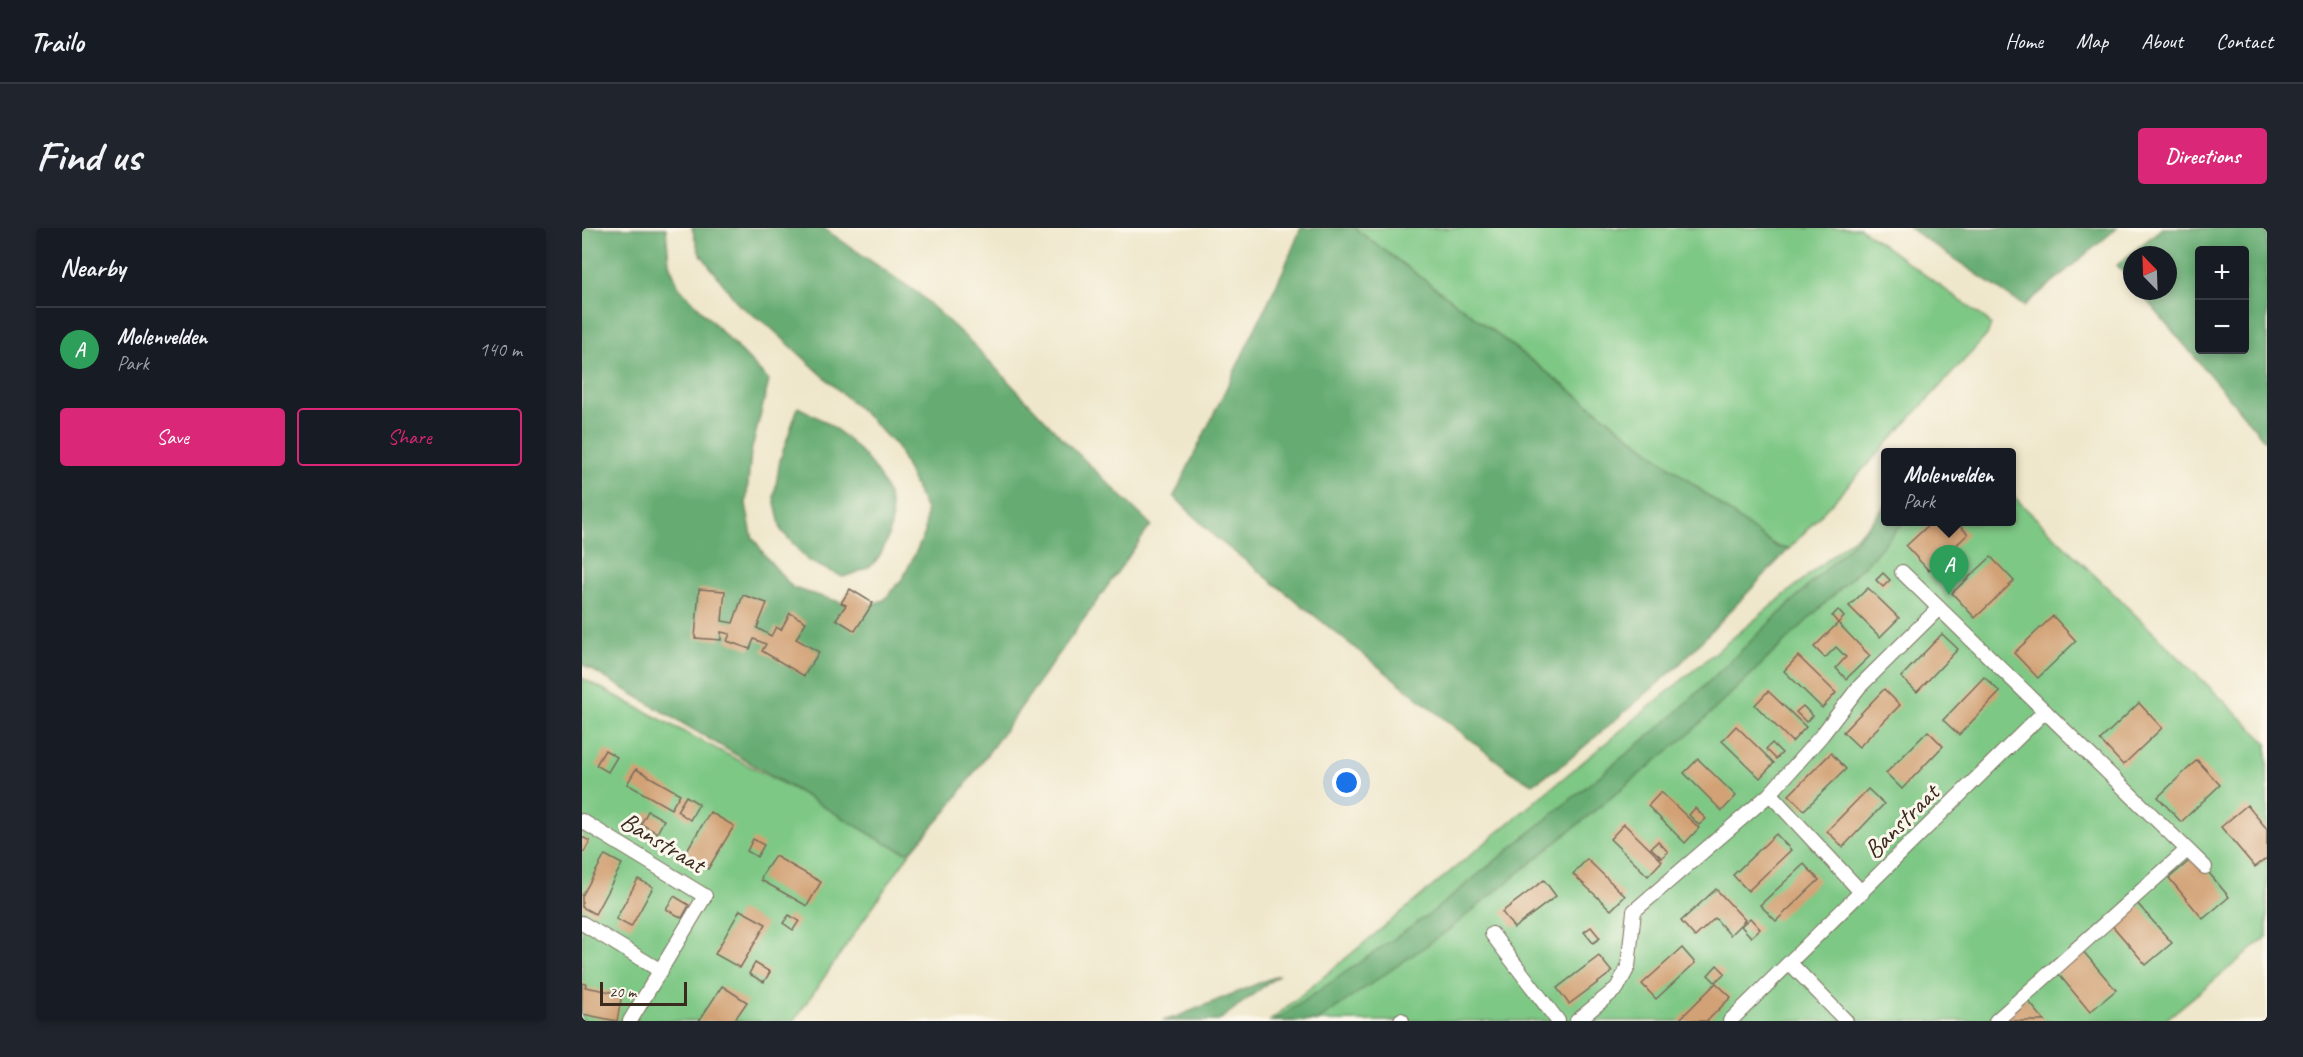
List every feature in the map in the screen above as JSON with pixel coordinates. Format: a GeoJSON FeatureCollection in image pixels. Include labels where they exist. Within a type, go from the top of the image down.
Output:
{"type":"FeatureCollection","features":[{"type":"Feature","properties":{"kind":"lane"},"geometry":{"type":"LineString","coordinates":[[1902,572],[2205,867]]}},
{"type":"Feature","properties":{"kind":"lane"},"geometry":{"type":"LineString","coordinates":[[1577,1021],[1617,988],[1628,967],[1634,910],[1770,794],[1822,735],[1859,687],[1940,608]]}},
{"type":"Feature","properties":{"kind":"lane","name":"Banstraat"},"geometry":{"type":"LineString","coordinates":[[1730,1021],[1791,964],[2045,711]]}},
{"type":"Feature","properties":{"kind":"lane"},"geometry":{"type":"LineString","coordinates":[[1770,794],[1862,893]]}},
{"type":"Feature","properties":{"kind":"lane","name":"Banstraat"},"geometry":{"type":"LineString","coordinates":[[582,822],[705,896],[630,1021]]}},
{"type":"Feature","properties":{"kind":"lane"},"geometry":{"type":"LineString","coordinates":[[1996,1021],[2187,850]]}},
{"type":"Feature","properties":{"kind":"lane"},"geometry":{"type":"LineString","coordinates":[[582,923],[661,971]]}},
{"type":"Feature","properties":{"kind":"lane"},"geometry":{"type":"LineString","coordinates":[[1492,934],[1558,1021]]}},
{"type":"Feature","properties":{"kind":"lane"},"geometry":{"type":"LineString","coordinates":[[1791,964],[1846,1021]]}},
{"type":"Feature","properties":{"kind":"green space"},"geometry":{"type":"Polygon","coordinates":[[[582,228],[666,228],[669,263],[679,287],[769,381],[751,452],[746,504],[752,536],[766,557],[793,588],[860,608],[884,600],[903,578],[925,533],[926,510],[897,447],[769,326],[739,305],[699,252],[692,228],[823,228],[919,294],[973,344],[1062,438],[1151,525],[949,808],[911,851],[906,852],[887,844],[582,664],[582,228]]]}},
{"type":"Feature","properties":{"kind":"green space"},"geometry":{"type":"Polygon","coordinates":[[[1301,228],[1354,228],[1468,312],[1753,530],[1777,547],[1789,549],[1677,667],[1565,763],[1533,784],[1516,775],[1482,749],[1215,537],[1174,496],[1284,269],[1301,228]]]}},
{"type":"Feature","properties":{"kind":"green space"},"geometry":{"type":"Polygon","coordinates":[[[1354,228],[1860,228],[1986,319],[1991,325],[1987,335],[1969,355],[1789,549],[1778,547],[1753,530],[1468,312],[1354,228]]]}},
{"type":"Feature","properties":{"kind":"green space"},"geometry":{"type":"Polygon","coordinates":[[[1909,228],[2117,228],[2024,306],[1909,228]]]}},
{"type":"Feature","properties":{"kind":"green space"},"geometry":{"type":"Polygon","coordinates":[[[2162,228],[2267,228],[2267,443],[2147,300],[2177,300],[2177,246],[2140,246],[2162,228]]]}},
{"type":"Feature","properties":{"kind":"green space"},"geometry":{"type":"Polygon","coordinates":[[[2123,260],[2123,272],[2117,265],[2123,260]]]}},
{"type":"Feature","properties":{"kind":"green space"},"geometry":{"type":"Polygon","coordinates":[[[798,407],[833,427],[861,452],[880,477],[891,506],[888,537],[877,560],[867,568],[843,577],[808,561],[781,530],[774,498],[780,460],[798,407]]]}},
{"type":"Feature","properties":{"kind":"green space"},"geometry":{"type":"Polygon","coordinates":[[[2016,499],[2267,743],[2267,937],[2164,1021],[1270,1021],[1881,515],[1881,526],[2016,526],[2016,499]]]}},
{"type":"Feature","properties":{"kind":"green space"},"geometry":{"type":"Polygon","coordinates":[[[1881,511],[1881,526],[1900,526],[1873,557],[1689,734],[1446,932],[1317,1021],[1275,1021],[1431,913],[1673,716],[1856,540],[1881,511]]]}},
{"type":"Feature","properties":{"kind":"green space"},"geometry":{"type":"Polygon","coordinates":[[[582,678],[911,851],[794,1021],[582,1021],[582,678]]]}},
{"type":"Feature","properties":{"kind":"green space"},"geometry":{"type":"Polygon","coordinates":[[[1279,975],[1218,1021],[1162,1021],[1176,1017],[1279,975]]]}},
{"type":"Feature","properties":{"kind":"building"},"geometry":{"type":"Polygon","coordinates":[[[1928,526],[1960,526],[1968,534],[1929,571],[1906,546],[1928,526]]]}},
{"type":"Feature","properties":{"kind":"building"},"geometry":{"type":"Polygon","coordinates":[[[1991,557],[2014,581],[1975,618],[1952,593],[1991,557]]]}},
{"type":"Feature","properties":{"kind":"building"},"geometry":{"type":"Polygon","coordinates":[[[1883,573],[1890,580],[1883,587],[1876,580],[1883,573]]]}},
{"type":"Feature","properties":{"kind":"building"},"geometry":{"type":"Polygon","coordinates":[[[1868,588],[1899,618],[1880,637],[1849,606],[1868,588]]]}},
{"type":"Feature","properties":{"kind":"building"},"geometry":{"type":"Polygon","coordinates":[[[699,589],[725,591],[722,621],[733,623],[743,595],[767,603],[757,628],[771,636],[776,627],[781,630],[790,613],[806,622],[796,639],[819,652],[804,676],[762,651],[766,644],[754,639],[750,649],[727,641],[730,634],[721,632],[721,640],[695,638],[699,589]]]}},
{"type":"Feature","properties":{"kind":"building"},"geometry":{"type":"Polygon","coordinates":[[[850,589],[873,603],[855,631],[836,619],[846,605],[841,603],[850,589]]]}},
{"type":"Feature","properties":{"kind":"building"},"geometry":{"type":"Polygon","coordinates":[[[1838,610],[1844,617],[1838,623],[1832,616],[1838,610]]]}},
{"type":"Feature","properties":{"kind":"building"},"geometry":{"type":"Polygon","coordinates":[[[2053,616],[2076,641],[2038,678],[2014,653],[2053,616]]]}},
{"type":"Feature","properties":{"kind":"building"},"geometry":{"type":"Polygon","coordinates":[[[1838,623],[1870,656],[1846,679],[1836,668],[1846,657],[1836,647],[1825,658],[1814,647],[1838,623]]]}},
{"type":"Feature","properties":{"kind":"building"},"geometry":{"type":"Polygon","coordinates":[[[1942,634],[1958,649],[1917,692],[1901,677],[1942,634]]]}},
{"type":"Feature","properties":{"kind":"building"},"geometry":{"type":"Polygon","coordinates":[[[1798,656],[1836,693],[1822,708],[1784,671],[1798,656]]]}},
{"type":"Feature","properties":{"kind":"building"},"geometry":{"type":"Polygon","coordinates":[[[1984,677],[2000,692],[1959,735],[1943,720],[1984,677]]]}},
{"type":"Feature","properties":{"kind":"building"},"geometry":{"type":"Polygon","coordinates":[[[1884,689],[1900,705],[1859,747],[1843,732],[1884,689]]]}},
{"type":"Feature","properties":{"kind":"building"},"geometry":{"type":"Polygon","coordinates":[[[1768,691],[1806,727],[1792,742],[1755,705],[1768,691]]]}},
{"type":"Feature","properties":{"kind":"building"},"geometry":{"type":"Polygon","coordinates":[[[2139,703],[2162,728],[2123,765],[2100,740],[2139,703]]]}},
{"type":"Feature","properties":{"kind":"building"},"geometry":{"type":"Polygon","coordinates":[[[1803,706],[1813,716],[1806,722],[1796,712],[1803,706]]]}},
{"type":"Feature","properties":{"kind":"building"},"geometry":{"type":"Polygon","coordinates":[[[1736,726],[1774,763],[1760,778],[1722,741],[1736,726]]]}},
{"type":"Feature","properties":{"kind":"building"},"geometry":{"type":"Polygon","coordinates":[[[1928,731],[1943,746],[1902,789],[1886,773],[1928,731]]]}},
{"type":"Feature","properties":{"kind":"building"},"geometry":{"type":"Polygon","coordinates":[[[1772,743],[1782,753],[1776,759],[1766,749],[1772,743]]]}},
{"type":"Feature","properties":{"kind":"building"},"geometry":{"type":"Polygon","coordinates":[[[605,750],[617,757],[608,772],[596,765],[605,750]]]}},
{"type":"Feature","properties":{"kind":"building"},"geometry":{"type":"Polygon","coordinates":[[[1831,753],[1846,769],[1804,810],[1789,795],[1831,753]]]}},
{"type":"Feature","properties":{"kind":"building"},"geometry":{"type":"Polygon","coordinates":[[[1698,759],[1736,796],[1722,811],[1684,773],[1698,759]]]}},
{"type":"Feature","properties":{"kind":"building"},"geometry":{"type":"Polygon","coordinates":[[[2197,760],[2220,785],[2181,822],[2158,797],[2197,760]]]}},
{"type":"Feature","properties":{"kind":"building"},"geometry":{"type":"Polygon","coordinates":[[[636,769],[680,794],[671,809],[627,784],[636,769]]]}},
{"type":"Feature","properties":{"kind":"building"},"geometry":{"type":"Polygon","coordinates":[[[1868,789],[1884,804],[1843,847],[1827,831],[1868,789]]]}},
{"type":"Feature","properties":{"kind":"building"},"geometry":{"type":"Polygon","coordinates":[[[1661,792],[1699,828],[1685,843],[1648,806],[1661,792]]]}},
{"type":"Feature","properties":{"kind":"building"},"geometry":{"type":"Polygon","coordinates":[[[686,796],[699,804],[690,820],[677,811],[686,796]]]}},
{"type":"Feature","properties":{"kind":"building"},"geometry":{"type":"Polygon","coordinates":[[[2247,805],[2267,829],[2267,858],[2255,867],[2221,827],[2247,805]]]}},
{"type":"Feature","properties":{"kind":"building"},"geometry":{"type":"Polygon","coordinates":[[[1695,808],[1706,819],[1699,825],[1689,815],[1695,808]]]}},
{"type":"Feature","properties":{"kind":"building"},"geometry":{"type":"Polygon","coordinates":[[[648,811],[664,820],[657,833],[641,824],[648,811]]]}},
{"type":"Feature","properties":{"kind":"building"},"geometry":{"type":"Polygon","coordinates":[[[710,812],[734,826],[708,869],[684,855],[710,812]]]}},
{"type":"Feature","properties":{"kind":"building"},"geometry":{"type":"Polygon","coordinates":[[[1624,824],[1662,861],[1648,876],[1610,839],[1624,824]]]}},
{"type":"Feature","properties":{"kind":"building"},"geometry":{"type":"Polygon","coordinates":[[[1776,834],[1791,850],[1748,891],[1733,875],[1776,834]]]}},
{"type":"Feature","properties":{"kind":"building"},"geometry":{"type":"Polygon","coordinates":[[[582,837],[590,841],[584,852],[582,851],[582,837]]]}},
{"type":"Feature","properties":{"kind":"building"},"geometry":{"type":"Polygon","coordinates":[[[753,839],[764,845],[757,857],[747,851],[753,839]]]}},
{"type":"Feature","properties":{"kind":"building"},"geometry":{"type":"Polygon","coordinates":[[[1658,841],[1668,852],[1662,858],[1651,848],[1658,841]]]}},
{"type":"Feature","properties":{"kind":"building"},"geometry":{"type":"Polygon","coordinates":[[[605,855],[622,864],[595,914],[582,907],[582,896],[605,855]]]}},
{"type":"Feature","properties":{"kind":"building"},"geometry":{"type":"Polygon","coordinates":[[[775,856],[821,882],[807,906],[761,880],[775,856]]]}},
{"type":"Feature","properties":{"kind":"building"},"geometry":{"type":"Polygon","coordinates":[[[2195,856],[2229,897],[2203,919],[2169,878],[2195,856]]]}},
{"type":"Feature","properties":{"kind":"building"},"geometry":{"type":"Polygon","coordinates":[[[1587,859],[1625,896],[1611,910],[1573,874],[1587,859]]]}},
{"type":"Feature","properties":{"kind":"building"},"geometry":{"type":"Polygon","coordinates":[[[1804,864],[1819,880],[1776,921],[1760,905],[1804,864]]]}},
{"type":"Feature","properties":{"kind":"building"},"geometry":{"type":"Polygon","coordinates":[[[638,879],[653,887],[631,927],[616,919],[638,879]]]}},
{"type":"Feature","properties":{"kind":"building"},"geometry":{"type":"Polygon","coordinates":[[[1544,880],[1556,896],[1514,928],[1502,912],[1544,880]]]}},
{"type":"Feature","properties":{"kind":"building"},"geometry":{"type":"Polygon","coordinates":[[[1716,889],[1745,920],[1730,935],[1715,918],[1695,937],[1681,921],[1716,889]]]}},
{"type":"Feature","properties":{"kind":"building"},"geometry":{"type":"Polygon","coordinates":[[[674,896],[689,905],[682,918],[666,909],[674,896]]]}},
{"type":"Feature","properties":{"kind":"building"},"geometry":{"type":"Polygon","coordinates":[[[2137,903],[2172,943],[2146,965],[2111,924],[2137,903]]]}},
{"type":"Feature","properties":{"kind":"building"},"geometry":{"type":"Polygon","coordinates":[[[740,910],[766,924],[740,968],[715,954],[740,910]]]}},
{"type":"Feature","properties":{"kind":"building"},"geometry":{"type":"Polygon","coordinates":[[[789,915],[799,921],[793,930],[783,923],[789,915]]]}},
{"type":"Feature","properties":{"kind":"building"},"geometry":{"type":"Polygon","coordinates":[[[1750,918],[1760,929],[1751,937],[1741,926],[1750,918]]]}},
{"type":"Feature","properties":{"kind":"building"},"geometry":{"type":"Polygon","coordinates":[[[1591,927],[1600,938],[1593,943],[1584,932],[1591,927]]]}},
{"type":"Feature","properties":{"kind":"building"},"geometry":{"type":"Polygon","coordinates":[[[1682,948],[1695,963],[1656,999],[1642,984],[1682,948]]]}},
{"type":"Feature","properties":{"kind":"building"},"geometry":{"type":"Polygon","coordinates":[[[2082,950],[2116,990],[2090,1012],[2056,971],[2082,950]]]}},
{"type":"Feature","properties":{"kind":"building"},"geometry":{"type":"Polygon","coordinates":[[[1599,956],[1612,972],[1569,1004],[1557,988],[1599,956]]]}},
{"type":"Feature","properties":{"kind":"building"},"geometry":{"type":"Polygon","coordinates":[[[755,963],[770,972],[764,982],[749,974],[755,963]]]}},
{"type":"Feature","properties":{"kind":"building"},"geometry":{"type":"Polygon","coordinates":[[[1717,965],[1725,973],[1715,982],[1708,975],[1717,965]]]}},
{"type":"Feature","properties":{"kind":"building"},"geometry":{"type":"Polygon","coordinates":[[[582,983],[586,984],[585,987],[622,994],[617,1021],[582,1014],[582,983]]]}},
{"type":"Feature","properties":{"kind":"building"},"geometry":{"type":"Polygon","coordinates":[[[1716,983],[1731,997],[1707,1021],[1678,1021],[1716,983]]]}},
{"type":"Feature","properties":{"kind":"building"},"geometry":{"type":"Polygon","coordinates":[[[722,986],[747,1002],[734,1021],[699,1021],[722,986]]]}},
{"type":"Feature","properties":{"kind":"building"},"geometry":{"type":"Polygon","coordinates":[[[2025,997],[2045,1021],[2000,1021],[2025,997]]]}},
{"type":"Feature","properties":{"kind":"place","name":"Molenvelden"},"geometry":{"type":"Point","coordinates":[1949,595]}}]}
